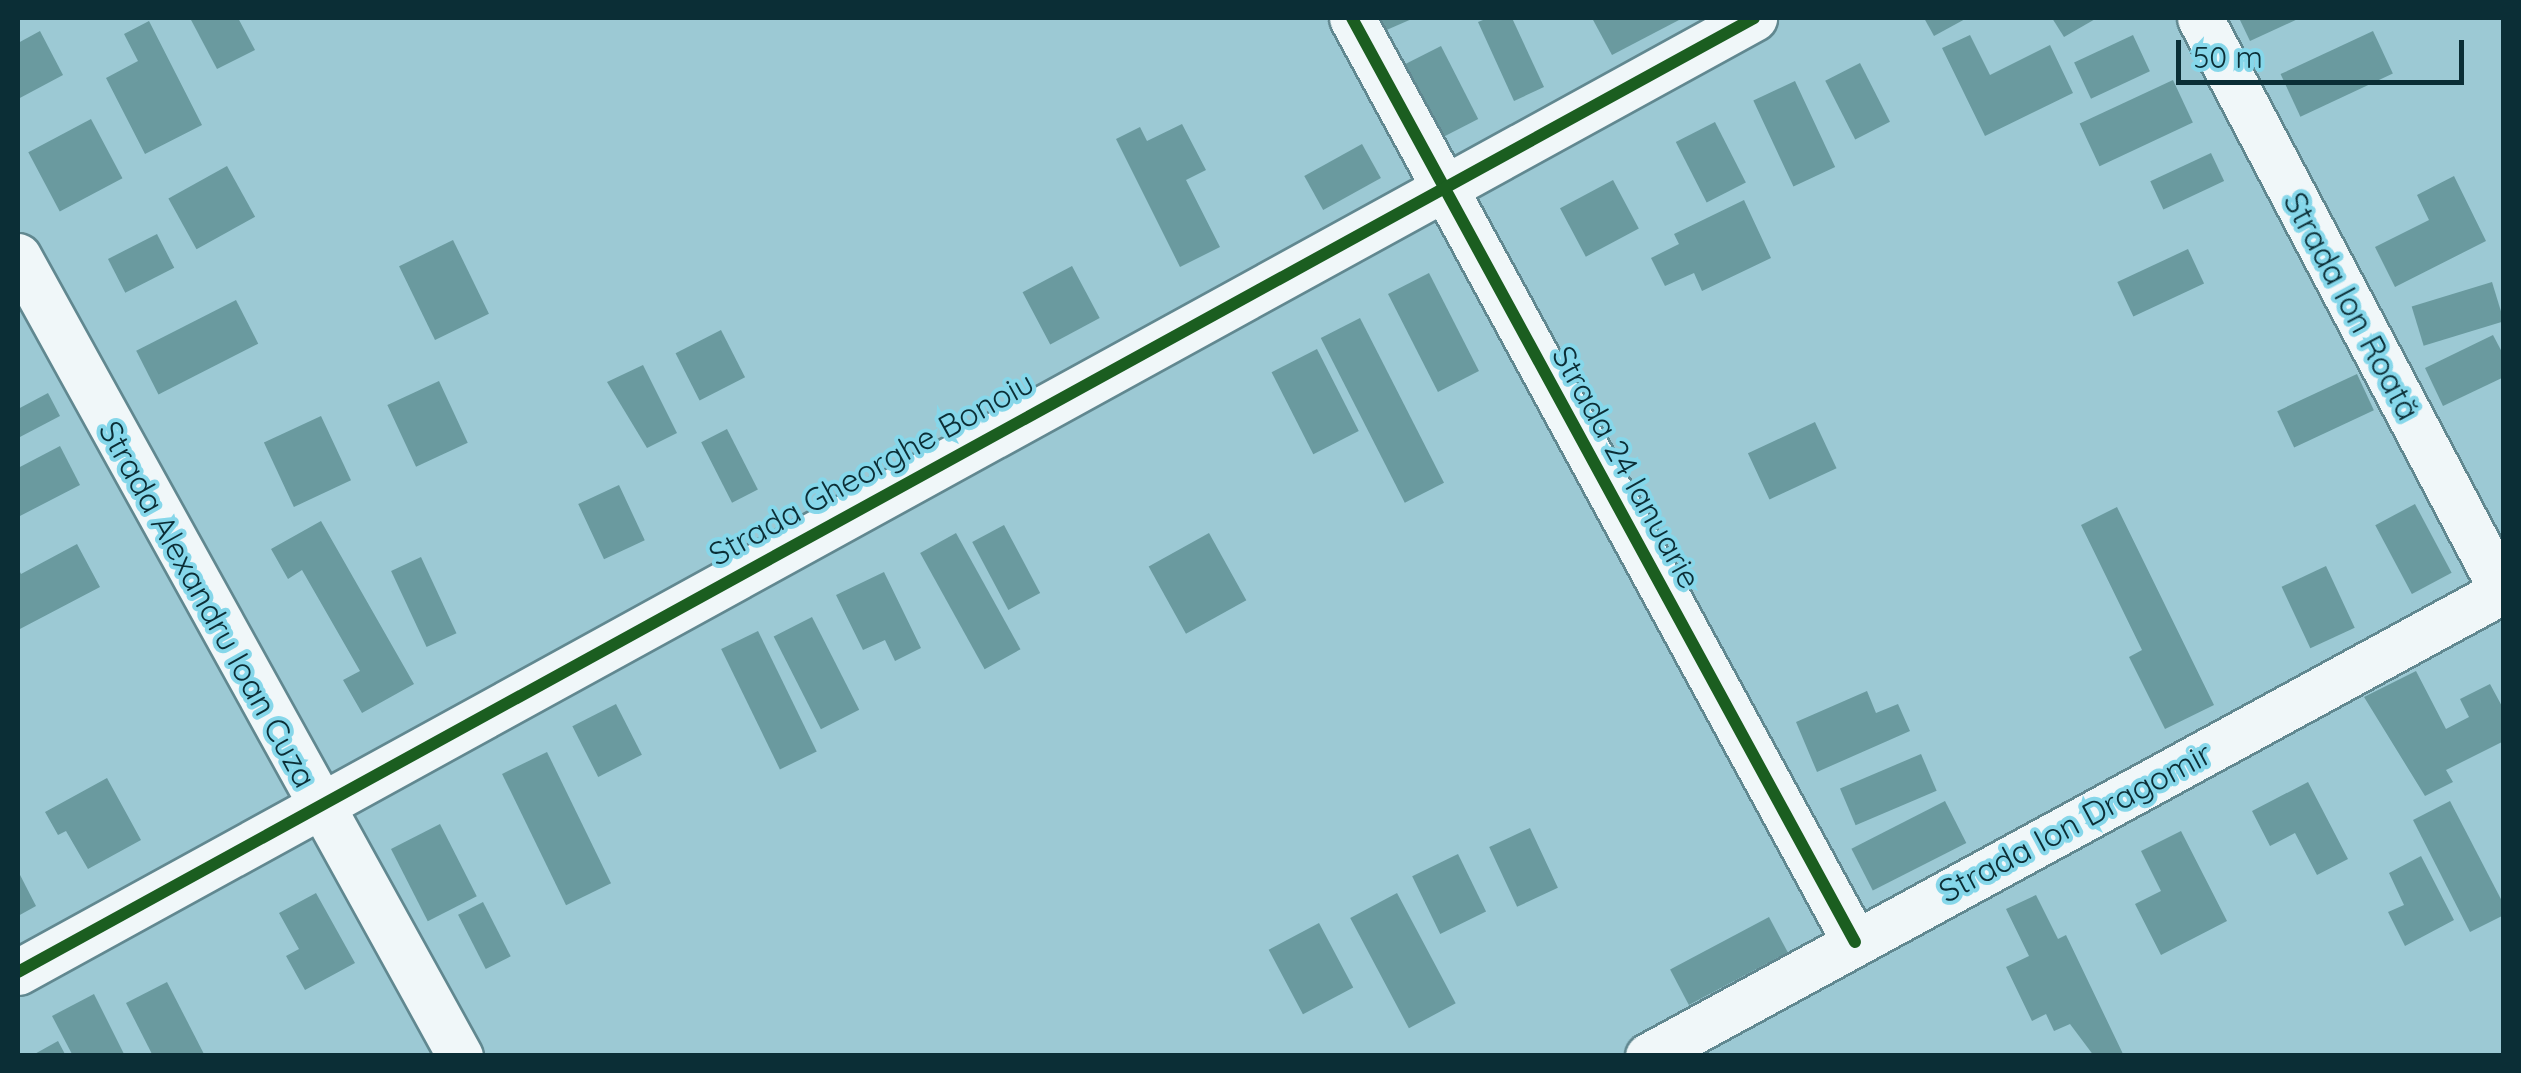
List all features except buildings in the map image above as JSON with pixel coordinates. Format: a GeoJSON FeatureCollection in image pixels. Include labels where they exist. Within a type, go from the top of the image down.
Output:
{"type":"FeatureCollection","features":[{"type":"Feature","properties":{"kind":"street","name":"Strada 24 Ianuarie"},"geometry":{"type":"LineString","coordinates":[[1352,18],[1855,942]]}},
{"type":"Feature","properties":{"kind":"street","name":"Strada Gheorghe Bonoiu"},"geometry":{"type":"LineString","coordinates":[[18,972],[317,803],[1754,18]]}},
{"type":"Feature","properties":{"kind":"street","name":"Strada Ion Roată"},"geometry":{"type":"LineString","coordinates":[[2200,18],[2503,592]]}},
{"type":"Feature","properties":{"kind":"street","name":"Strada Alexandru Ioan Cuza"},"geometry":{"type":"LineString","coordinates":[[18,256],[460,1056]]}},
{"type":"Feature","properties":{"kind":"street","name":"Strada Ion Dragomir"},"geometry":{"type":"LineString","coordinates":[[1648,1056],[2503,592]]}},
{"type":"Feature","properties":{"kind":"cycle path"},"geometry":{"type":"LineString","coordinates":[[1352,18],[1855,942]]}},
{"type":"Feature","properties":{"kind":"cycle path"},"geometry":{"type":"LineString","coordinates":[[18,972],[1754,18]]}}]}
